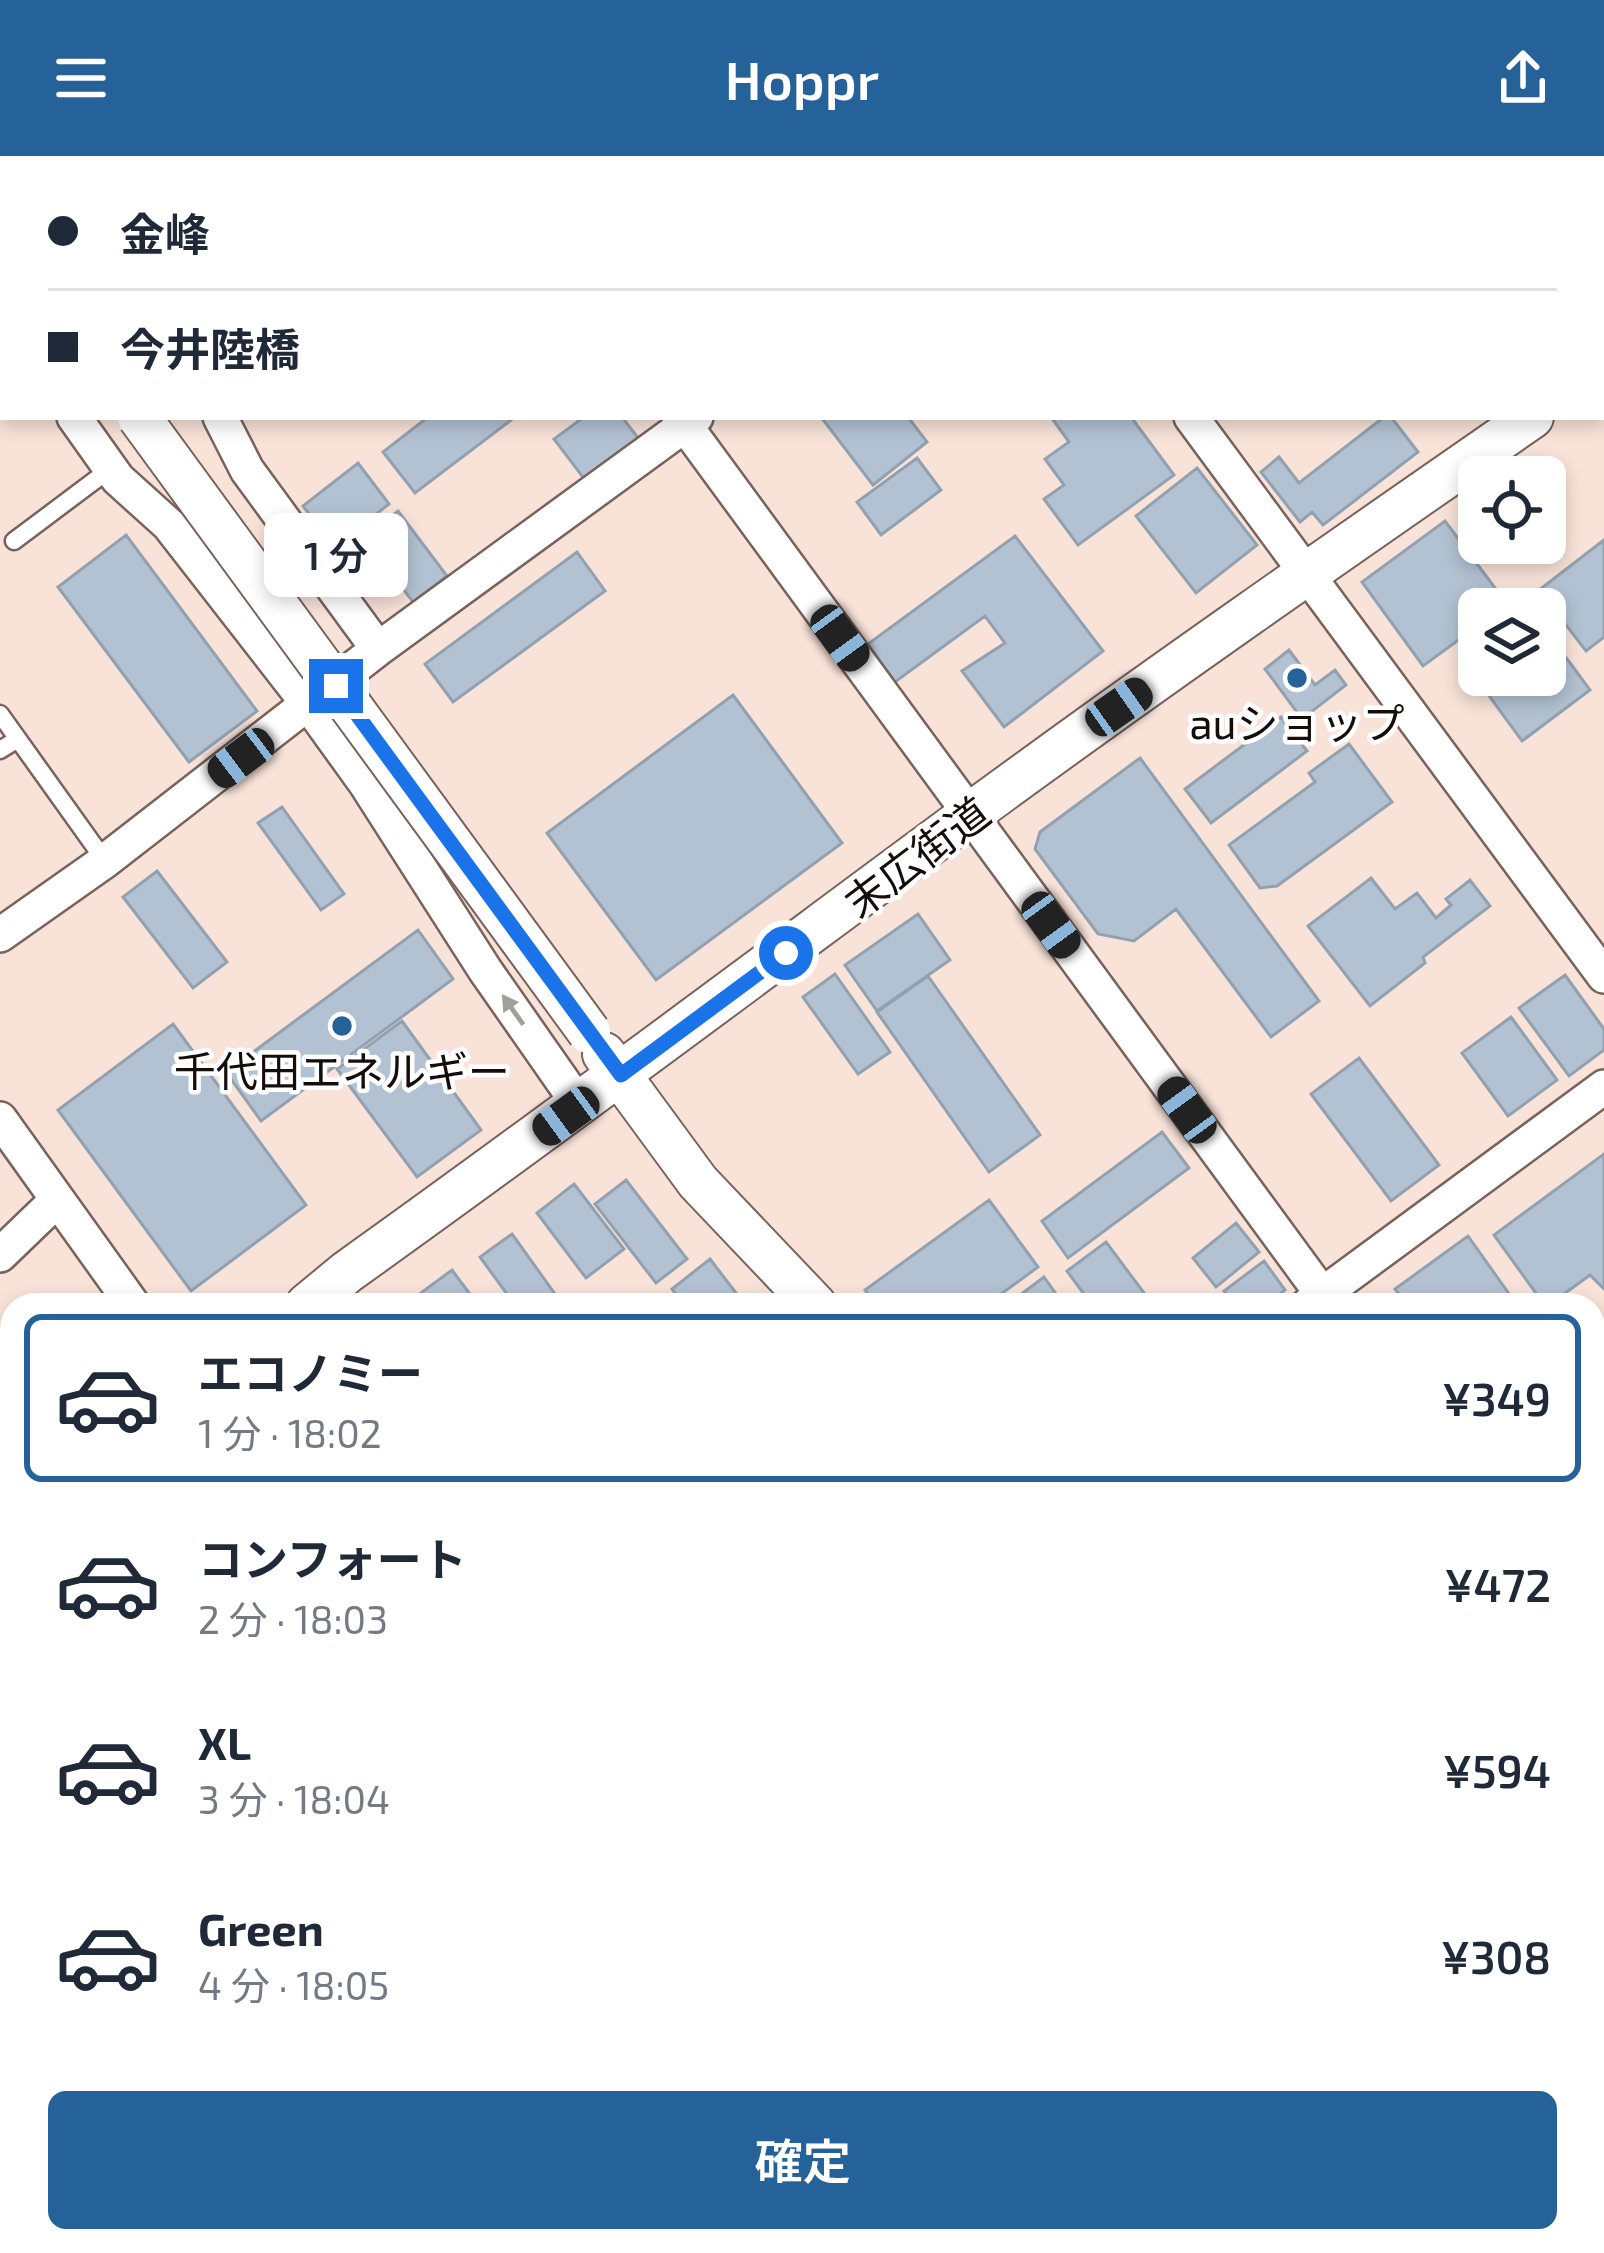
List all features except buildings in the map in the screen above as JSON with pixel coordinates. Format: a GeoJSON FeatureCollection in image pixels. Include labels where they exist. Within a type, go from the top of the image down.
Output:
{"type":"FeatureCollection","features":[{"type":"Feature","properties":{"kind":"street"},"geometry":{"type":"LineString","coordinates":[[76,420],[110,469],[169,525],[309,706],[580,1106]]}},
{"type":"Feature","properties":{"kind":"street"},"geometry":{"type":"LineString","coordinates":[[141,420],[698,1182],[804,1293]]}},
{"type":"Feature","properties":{"kind":"street"},"geometry":{"type":"LineString","coordinates":[[222,420],[247,470],[378,649]]}},
{"type":"Feature","properties":{"kind":"street"},"geometry":{"type":"LineString","coordinates":[[0,934],[105,861],[378,649],[686,420],[1314,1293]]}},
{"type":"Feature","properties":{"kind":"street"},"geometry":{"type":"LineString","coordinates":[[1193,420],[1604,976]]}},
{"type":"Feature","properties":{"kind":"street","name":"末広街道"},"geometry":{"type":"LineString","coordinates":[[322,1293],[970,814],[1528,420]]}},
{"type":"Feature","properties":{"kind":"street"},"geometry":{"type":"LineString","coordinates":[[1332,1293],[1604,1087]]}},
{"type":"Feature","properties":{"kind":"street"},"geometry":{"type":"LineString","coordinates":[[0,1119],[124,1293]]}},
{"type":"Feature","properties":{"kind":"street"},"geometry":{"type":"LineString","coordinates":[[0,1255],[57,1200]]}},
{"type":"Feature","properties":{"kind":"lane"},"geometry":{"type":"LineString","coordinates":[[14,542],[110,469]]}},
{"type":"Feature","properties":{"kind":"lane"},"geometry":{"type":"LineString","coordinates":[[0,714],[105,861]]}},
{"type":"Feature","properties":{"kind":"lane"},"geometry":{"type":"LineString","coordinates":[[0,750],[17,739]]}},
{"type":"Feature","properties":{"kind":"place","name":"auショップ"},"geometry":{"type":"Point","coordinates":[1297,678]}},
{"type":"Feature","properties":{"kind":"place","name":"千代田エネルギー"},"geometry":{"type":"Point","coordinates":[342,1026]}},
{"type":"Feature","properties":{"kind":"route"},"geometry":{"type":"LineString","coordinates":[[336,686],[621,1075],[786,953]]}}]}
